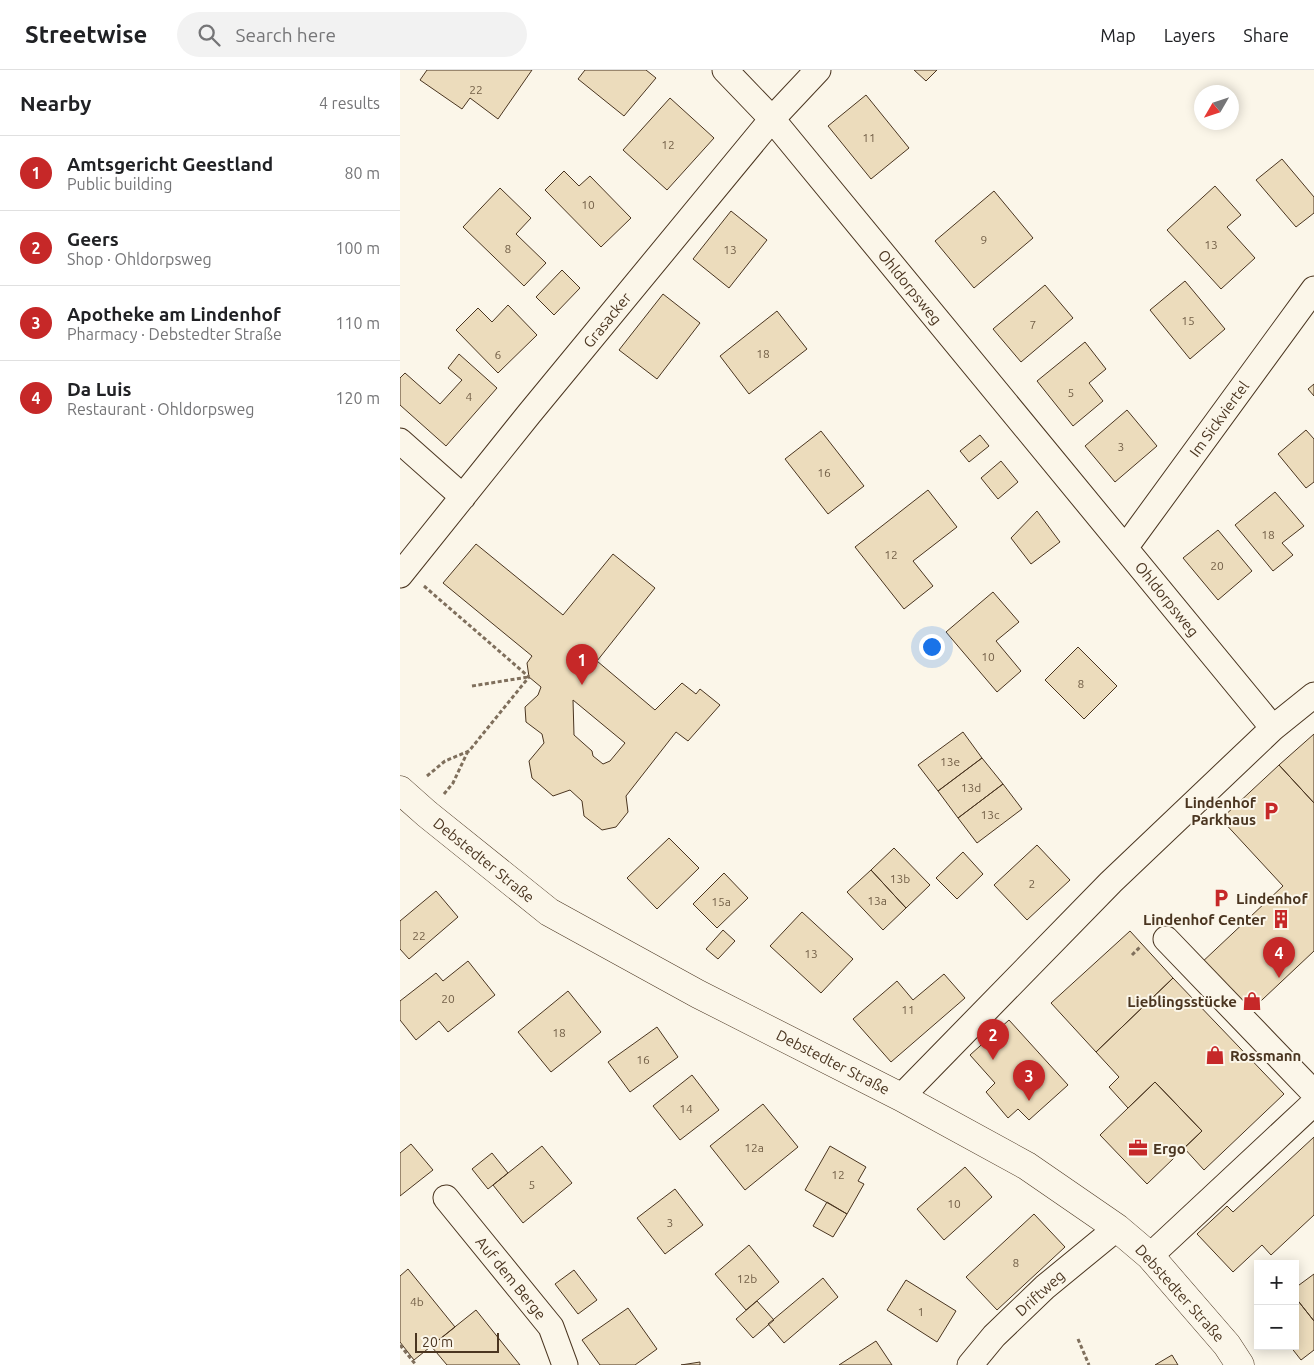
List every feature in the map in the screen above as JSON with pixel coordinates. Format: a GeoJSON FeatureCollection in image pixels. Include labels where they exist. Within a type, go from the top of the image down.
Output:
{"type":"FeatureCollection","features":[{"type":"Feature","properties":{"kind":"main road","name":"Debstedter Straße"},"geometry":{"type":"LineString","coordinates":[[411,800],[549,912],[698,994],[901,1097],[1026,1166],[1117,1228],[1150,1256],[1227,1345],[1240,1365]]}},
{"type":"Feature","properties":{"kind":"street","name":"Ohldorpsweg"},"geometry":{"type":"LineString","coordinates":[[724,70],[772,119],[1273,728]]}},
{"type":"Feature","properties":{"kind":"street","name":"Grasacker"},"geometry":{"type":"LineString","coordinates":[[402,572],[772,119],[818,70]]}},
{"type":"Feature","properties":{"kind":"street","name":"Im Sickviertel"},"geometry":{"type":"LineString","coordinates":[[1125,548],[1314,289]]}},
{"type":"Feature","properties":{"kind":"street"},"geometry":{"type":"LineString","coordinates":[[400,440],[463,497]]}},
{"type":"Feature","properties":{"kind":"street"},"geometry":{"type":"LineString","coordinates":[[901,1097],[1111,882],[1273,728],[1314,695]]}},
{"type":"Feature","properties":{"kind":"street"},"geometry":{"type":"LineString","coordinates":[[1166,939],[1314,1094]]}},
{"type":"Feature","properties":{"kind":"street"},"geometry":{"type":"LineString","coordinates":[[1150,1256],[1314,1103]]}},
{"type":"Feature","properties":{"kind":"street","name":"Auf dem Berge"},"geometry":{"type":"LineString","coordinates":[[446,1198],[551,1327],[564,1365]]}},
{"type":"Feature","properties":{"kind":"street","name":"Driftweg"},"geometry":{"type":"LineString","coordinates":[[970,1365],[994,1336],[1045,1287],[1117,1228]]}},
{"type":"Feature","properties":{"kind":"path"},"geometry":{"type":"LineString","coordinates":[[402,572],[529,677]]}},
{"type":"Feature","properties":{"kind":"path"},"geometry":{"type":"LineString","coordinates":[[472,686],[529,677]]}},
{"type":"Feature","properties":{"kind":"path"},"geometry":{"type":"LineString","coordinates":[[411,800],[453,783],[469,751],[529,677]]}},
{"type":"Feature","properties":{"kind":"path"},"geometry":{"type":"LineString","coordinates":[[411,800],[431,772],[445,761],[469,751]]}},
{"type":"Feature","properties":{"kind":"path"},"geometry":{"type":"LineString","coordinates":[[1078,1338],[1089,1365]]}},
{"type":"Feature","properties":{"kind":"path"},"geometry":{"type":"LineString","coordinates":[[400,1345],[416,1365]]}},
{"type":"Feature","properties":{"kind":"building"},"geometry":{"type":"Polygon","coordinates":[[[427,70],[532,70],[498,119],[470,98],[462,109],[420,80],[427,70]]]}},
{"type":"Feature","properties":{"kind":"building"},"geometry":{"type":"Polygon","coordinates":[[[585,70],[646,70],[656,78],[624,116],[578,79],[585,70]]]}},
{"type":"Feature","properties":{"kind":"building"},"geometry":{"type":"Polygon","coordinates":[[[914,70],[937,70],[926,81],[914,70]]]}},
{"type":"Feature","properties":{"kind":"building"},"geometry":{"type":"Polygon","coordinates":[[[866,95],[909,148],[871,179],[828,126],[866,95]]]}},
{"type":"Feature","properties":{"kind":"building"},"geometry":{"type":"Polygon","coordinates":[[[670,98],[714,138],[667,190],[623,150],[670,98]]]}},
{"type":"Feature","properties":{"kind":"building"},"geometry":{"type":"Polygon","coordinates":[[[1282,159],[1314,197],[1314,213],[1296,227],[1256,180],[1282,159]]]}},
{"type":"Feature","properties":{"kind":"building"},"geometry":{"type":"Polygon","coordinates":[[[564,171],[579,186],[590,176],[631,218],[601,247],[545,190],[564,171]]]}},
{"type":"Feature","properties":{"kind":"building"},"geometry":{"type":"Polygon","coordinates":[[[1215,186],[1241,215],[1227,227],[1255,258],[1221,289],[1167,230],[1215,186]]]}},
{"type":"Feature","properties":{"kind":"building"},"geometry":{"type":"Polygon","coordinates":[[[500,188],[531,218],[516,234],[546,263],[524,286],[463,227],[500,188]]]}},
{"type":"Feature","properties":{"kind":"building"},"geometry":{"type":"Polygon","coordinates":[[[994,191],[1033,238],[974,288],[935,241],[994,191]]]}},
{"type":"Feature","properties":{"kind":"building"},"geometry":{"type":"Polygon","coordinates":[[[731,211],[767,240],[729,288],[693,259],[731,211]]]}},
{"type":"Feature","properties":{"kind":"building"},"geometry":{"type":"Polygon","coordinates":[[[562,270],[580,288],[554,315],[536,297],[562,270]]]}},
{"type":"Feature","properties":{"kind":"building"},"geometry":{"type":"Polygon","coordinates":[[[1185,281],[1225,329],[1190,359],[1150,310],[1185,281]]]}},
{"type":"Feature","properties":{"kind":"building"},"geometry":{"type":"Polygon","coordinates":[[[1045,285],[1073,318],[1021,362],[993,329],[1045,285]]]}},
{"type":"Feature","properties":{"kind":"building"},"geometry":{"type":"Polygon","coordinates":[[[663,294],[700,323],[657,379],[619,350],[663,294]]]}},
{"type":"Feature","properties":{"kind":"building"},"geometry":{"type":"Polygon","coordinates":[[[508,305],[537,335],[498,373],[456,330],[478,308],[492,322],[508,305]]]}},
{"type":"Feature","properties":{"kind":"building"},"geometry":{"type":"Polygon","coordinates":[[[777,311],[807,349],[749,394],[720,356],[777,311]]]}},
{"type":"Feature","properties":{"kind":"building"},"geometry":{"type":"Polygon","coordinates":[[[1085,342],[1106,369],[1089,383],[1103,401],[1073,426],[1037,381],[1085,342]]]}},
{"type":"Feature","properties":{"kind":"building"},"geometry":{"type":"Polygon","coordinates":[[[459,354],[497,388],[446,446],[400,405],[400,378],[405,373],[440,404],[462,380],[448,368],[459,354]]]}},
{"type":"Feature","properties":{"kind":"building"},"geometry":{"type":"Polygon","coordinates":[[[1314,384],[1314,396],[1308,389],[1314,384]]]}},
{"type":"Feature","properties":{"kind":"building"},"geometry":{"type":"Polygon","coordinates":[[[1127,410],[1157,446],[1115,482],[1085,446],[1127,410]]]}},
{"type":"Feature","properties":{"kind":"building"},"geometry":{"type":"Polygon","coordinates":[[[1306,430],[1314,439],[1314,482],[1306,488],[1278,454],[1306,430]]]}},
{"type":"Feature","properties":{"kind":"building"},"geometry":{"type":"Polygon","coordinates":[[[821,431],[864,486],[828,514],[785,459],[821,431]]]}},
{"type":"Feature","properties":{"kind":"building"},"geometry":{"type":"Polygon","coordinates":[[[980,435],[989,446],[969,462],[960,451],[980,435]]]}},
{"type":"Feature","properties":{"kind":"building"},"geometry":{"type":"Polygon","coordinates":[[[1001,461],[1018,482],[998,499],[981,478],[1001,461]]]}},
{"type":"Feature","properties":{"kind":"building"},"geometry":{"type":"Polygon","coordinates":[[[928,490],[957,527],[913,561],[933,586],[904,609],[855,547],[928,490]]]}},
{"type":"Feature","properties":{"kind":"building"},"geometry":{"type":"Polygon","coordinates":[[[1275,492],[1304,526],[1282,543],[1293,555],[1273,571],[1235,525],[1275,492]]]}},
{"type":"Feature","properties":{"kind":"building"},"geometry":{"type":"Polygon","coordinates":[[[1037,511],[1060,542],[1031,564],[1011,538],[1037,511]]]}},
{"type":"Feature","properties":{"kind":"building"},"geometry":{"type":"Polygon","coordinates":[[[1218,530],[1252,571],[1218,600],[1183,558],[1218,530]]]}},
{"type":"Feature","properties":{"kind":"building"},"geometry":{"type":"Polygon","coordinates":[[[476,544],[563,615],[613,554],[655,588],[597,661],[655,710],[682,683],[696,694],[700,689],[720,705],[688,741],[676,732],[626,796],[628,812],[616,827],[602,830],[584,816],[582,801],[570,790],[553,796],[532,778],[529,761],[544,743],[542,734],[526,722],[525,707],[538,695],[541,687],[529,677],[527,663],[532,656],[443,583],[476,544]],[[573,700],[574,735],[592,751],[593,756],[603,764],[610,761],[625,743],[573,700]]]}},
{"type":"Feature","properties":{"kind":"building"},"geometry":{"type":"Polygon","coordinates":[[[993,592],[1019,622],[996,641],[1021,671],[997,692],[946,632],[993,592]]]}},
{"type":"Feature","properties":{"kind":"building"},"geometry":{"type":"Polygon","coordinates":[[[1078,647],[1117,686],[1084,719],[1045,680],[1078,647]]]}},
{"type":"Feature","properties":{"kind":"building"},"geometry":{"type":"Polygon","coordinates":[[[963,732],[982,758],[938,791],[918,765],[963,732]]]}},
{"type":"Feature","properties":{"kind":"building"},"geometry":{"type":"Polygon","coordinates":[[[1314,734],[1314,803],[1279,765],[1314,734]]]}},
{"type":"Feature","properties":{"kind":"building"},"geometry":{"type":"Polygon","coordinates":[[[982,758],[1003,784],[958,818],[938,791],[982,758]]]}},
{"type":"Feature","properties":{"kind":"building","name":"Lindenhof Center"},"geometry":{"type":"Polygon","coordinates":[[[1279,765],[1314,803],[1314,951],[1246,1015],[1199,965],[1283,886],[1221,819],[1279,765]]]}},
{"type":"Feature","properties":{"kind":"building"},"geometry":{"type":"Polygon","coordinates":[[[1003,784],[1022,809],[977,843],[958,818],[1003,784]]]}},
{"type":"Feature","properties":{"kind":"building"},"geometry":{"type":"Polygon","coordinates":[[[669,838],[699,868],[657,909],[627,878],[669,838]]]}},
{"type":"Feature","properties":{"kind":"building"},"geometry":{"type":"Polygon","coordinates":[[[1037,845],[1070,880],[1027,920],[994,885],[1037,845]]]}},
{"type":"Feature","properties":{"kind":"building"},"geometry":{"type":"Polygon","coordinates":[[[894,848],[930,885],[906,908],[871,870],[894,848]]]}},
{"type":"Feature","properties":{"kind":"building"},"geometry":{"type":"Polygon","coordinates":[[[963,852],[983,874],[957,899],[936,878],[963,852]]]}},
{"type":"Feature","properties":{"kind":"building"},"geometry":{"type":"Polygon","coordinates":[[[871,870],[906,908],[883,930],[847,892],[871,870]]]}},
{"type":"Feature","properties":{"kind":"building"},"geometry":{"type":"Polygon","coordinates":[[[724,873],[748,898],[717,928],[693,904],[724,873]]]}},
{"type":"Feature","properties":{"kind":"building"},"geometry":{"type":"Polygon","coordinates":[[[436,891],[458,917],[409,959],[400,949],[400,921],[436,891]]]}},
{"type":"Feature","properties":{"kind":"building"},"geometry":{"type":"Polygon","coordinates":[[[802,912],[853,959],[821,993],[770,946],[802,912]]]}},
{"type":"Feature","properties":{"kind":"building"},"geometry":{"type":"Polygon","coordinates":[[[723,930],[735,941],[718,959],[706,949],[723,930]]]}},
{"type":"Feature","properties":{"kind":"building"},"geometry":{"type":"Polygon","coordinates":[[[1130,931],[1173,978],[1096,1052],[1051,1003],[1130,931]]]}},
{"type":"Feature","properties":{"kind":"building"},"geometry":{"type":"Polygon","coordinates":[[[468,961],[495,995],[448,1032],[439,1021],[416,1040],[400,1020],[400,1001],[436,973],[443,981],[468,961]]]}},
{"type":"Feature","properties":{"kind":"building"},"geometry":{"type":"Polygon","coordinates":[[[944,974],[965,998],[891,1062],[853,1019],[897,981],[913,1000],[944,974]]]}},
{"type":"Feature","properties":{"kind":"building"},"geometry":{"type":"Polygon","coordinates":[[[1173,978],[1284,1094],[1204,1170],[1184,1148],[1202,1131],[1155,1082],[1128,1108],[1109,1087],[1119,1077],[1096,1052],[1173,978]]]}},
{"type":"Feature","properties":{"kind":"building"},"geometry":{"type":"Polygon","coordinates":[[[568,991],[601,1032],[551,1072],[518,1032],[568,991]]]}},
{"type":"Feature","properties":{"kind":"building"},"geometry":{"type":"Polygon","coordinates":[[[1009,1020],[1068,1085],[1029,1120],[1018,1109],[1008,1118],[986,1092],[995,1083],[970,1055],[1009,1020]]]}},
{"type":"Feature","properties":{"kind":"building"},"geometry":{"type":"Polygon","coordinates":[[[657,1027],[678,1057],[630,1092],[608,1062],[657,1027]]]}},
{"type":"Feature","properties":{"kind":"building"},"geometry":{"type":"Polygon","coordinates":[[[692,1075],[719,1110],[680,1140],[653,1106],[692,1075]]]}},
{"type":"Feature","properties":{"kind":"building"},"geometry":{"type":"Polygon","coordinates":[[[1155,1082],[1202,1131],[1147,1184],[1100,1135],[1155,1082]]]}},
{"type":"Feature","properties":{"kind":"building"},"geometry":{"type":"Polygon","coordinates":[[[763,1104],[798,1147],[745,1190],[710,1146],[763,1104]]]}},
{"type":"Feature","properties":{"kind":"building"},"geometry":{"type":"Polygon","coordinates":[[[1314,1137],[1314,1215],[1271,1255],[1262,1245],[1233,1272],[1197,1234],[1227,1206],[1233,1212],[1314,1137]]]}},
{"type":"Feature","properties":{"kind":"building"},"geometry":{"type":"Polygon","coordinates":[[[411,1144],[433,1170],[400,1196],[400,1153],[411,1144]]]}},
{"type":"Feature","properties":{"kind":"building"},"geometry":{"type":"Polygon","coordinates":[[[542,1146],[572,1183],[523,1223],[493,1185],[542,1146]]]}},
{"type":"Feature","properties":{"kind":"building"},"geometry":{"type":"Polygon","coordinates":[[[830,1146],[866,1167],[858,1181],[864,1184],[847,1214],[805,1190],[830,1146]]]}},
{"type":"Feature","properties":{"kind":"building"},"geometry":{"type":"Polygon","coordinates":[[[492,1153],[508,1173],[488,1189],[472,1169],[492,1153]]]}},
{"type":"Feature","properties":{"kind":"building"},"geometry":{"type":"Polygon","coordinates":[[[965,1167],[992,1197],[944,1240],[917,1209],[965,1167]]]}},
{"type":"Feature","properties":{"kind":"building"},"geometry":{"type":"Polygon","coordinates":[[[675,1189],[703,1225],[665,1254],[637,1218],[675,1189]]]}},
{"type":"Feature","properties":{"kind":"building"},"geometry":{"type":"Polygon","coordinates":[[[827,1202],[847,1214],[833,1237],[813,1226],[827,1202]]]}},
{"type":"Feature","properties":{"kind":"building"},"geometry":{"type":"Polygon","coordinates":[[[1034,1214],[1065,1247],[997,1310],[966,1277],[1034,1214]]]}},
{"type":"Feature","properties":{"kind":"building"},"geometry":{"type":"Polygon","coordinates":[[[749,1245],[779,1282],[746,1310],[715,1274],[749,1245]]]}},
{"type":"Feature","properties":{"kind":"building"},"geometry":{"type":"Polygon","coordinates":[[[408,1269],[455,1327],[414,1360],[400,1342],[400,1276],[408,1269]]]}},
{"type":"Feature","properties":{"kind":"building"},"geometry":{"type":"Polygon","coordinates":[[[574,1270],[597,1300],[578,1314],[555,1284],[574,1270]]]}},
{"type":"Feature","properties":{"kind":"building"},"geometry":{"type":"Polygon","coordinates":[[[1314,1274],[1314,1321],[1299,1302],[1299,1285],[1314,1274]]]}},
{"type":"Feature","properties":{"kind":"building"},"geometry":{"type":"Polygon","coordinates":[[[823,1278],[838,1297],[784,1343],[768,1324],[823,1278]]]}},
{"type":"Feature","properties":{"kind":"building"},"geometry":{"type":"Polygon","coordinates":[[[906,1280],[956,1311],[937,1342],[887,1310],[906,1280]]]}},
{"type":"Feature","properties":{"kind":"building"},"geometry":{"type":"Polygon","coordinates":[[[757,1301],[774,1320],[753,1338],[736,1319],[757,1301]]]}},
{"type":"Feature","properties":{"kind":"building"},"geometry":{"type":"Polygon","coordinates":[[[1299,1302],[1314,1321],[1314,1350],[1301,1360],[1293,1350],[1299,1350],[1299,1302]]]}},
{"type":"Feature","properties":{"kind":"building"},"geometry":{"type":"Polygon","coordinates":[[[628,1308],[657,1349],[635,1365],[600,1365],[582,1340],[628,1308]]]}},
{"type":"Feature","properties":{"kind":"building"},"geometry":{"type":"Polygon","coordinates":[[[476,1310],[520,1365],[447,1365],[431,1346],[476,1310]]]}},
{"type":"Feature","properties":{"kind":"building"},"geometry":{"type":"Polygon","coordinates":[[[876,1341],[892,1365],[839,1365],[876,1341]]]}},
{"type":"Feature","properties":{"kind":"building"},"geometry":{"type":"Polygon","coordinates":[[[1172,1355],[1178,1365],[1155,1365],[1172,1355]]]}},
{"type":"Feature","properties":{"kind":"building"},"geometry":{"type":"Polygon","coordinates":[[[700,1362],[700,1365],[681,1365],[700,1362]]]}},
{"type":"Feature","properties":{"kind":"place","name":"Amtsgericht Geestland"},"geometry":{"type":"Point","coordinates":[582,685]}},
{"type":"Feature","properties":{"kind":"place","name":"Lindenhof Parkhaus"},"geometry":{"type":"Point","coordinates":[1271,811]}},
{"type":"Feature","properties":{"kind":"place","name":"Lindenhof"},"geometry":{"type":"Point","coordinates":[1221,898]}},
{"type":"Feature","properties":{"kind":"place","name":"Lindenhof Center"},"geometry":{"type":"Point","coordinates":[1281,919]}},
{"type":"Feature","properties":{"kind":"place","name":"Da Luis"},"geometry":{"type":"Point","coordinates":[1279,978]}},
{"type":"Feature","properties":{"kind":"place","name":"Lieblingsstücke"},"geometry":{"type":"Point","coordinates":[1252,1001]}},
{"type":"Feature","properties":{"kind":"place","name":"Rossmann"},"geometry":{"type":"Point","coordinates":[1215,1055]}},
{"type":"Feature","properties":{"kind":"place","name":"Geers"},"geometry":{"type":"Point","coordinates":[993,1060]}},
{"type":"Feature","properties":{"kind":"place","name":"Apotheke am Lindenhof"},"geometry":{"type":"Point","coordinates":[1029,1101]}},
{"type":"Feature","properties":{"kind":"place","name":"Ergo"},"geometry":{"type":"Point","coordinates":[1138,1148]}}]}
